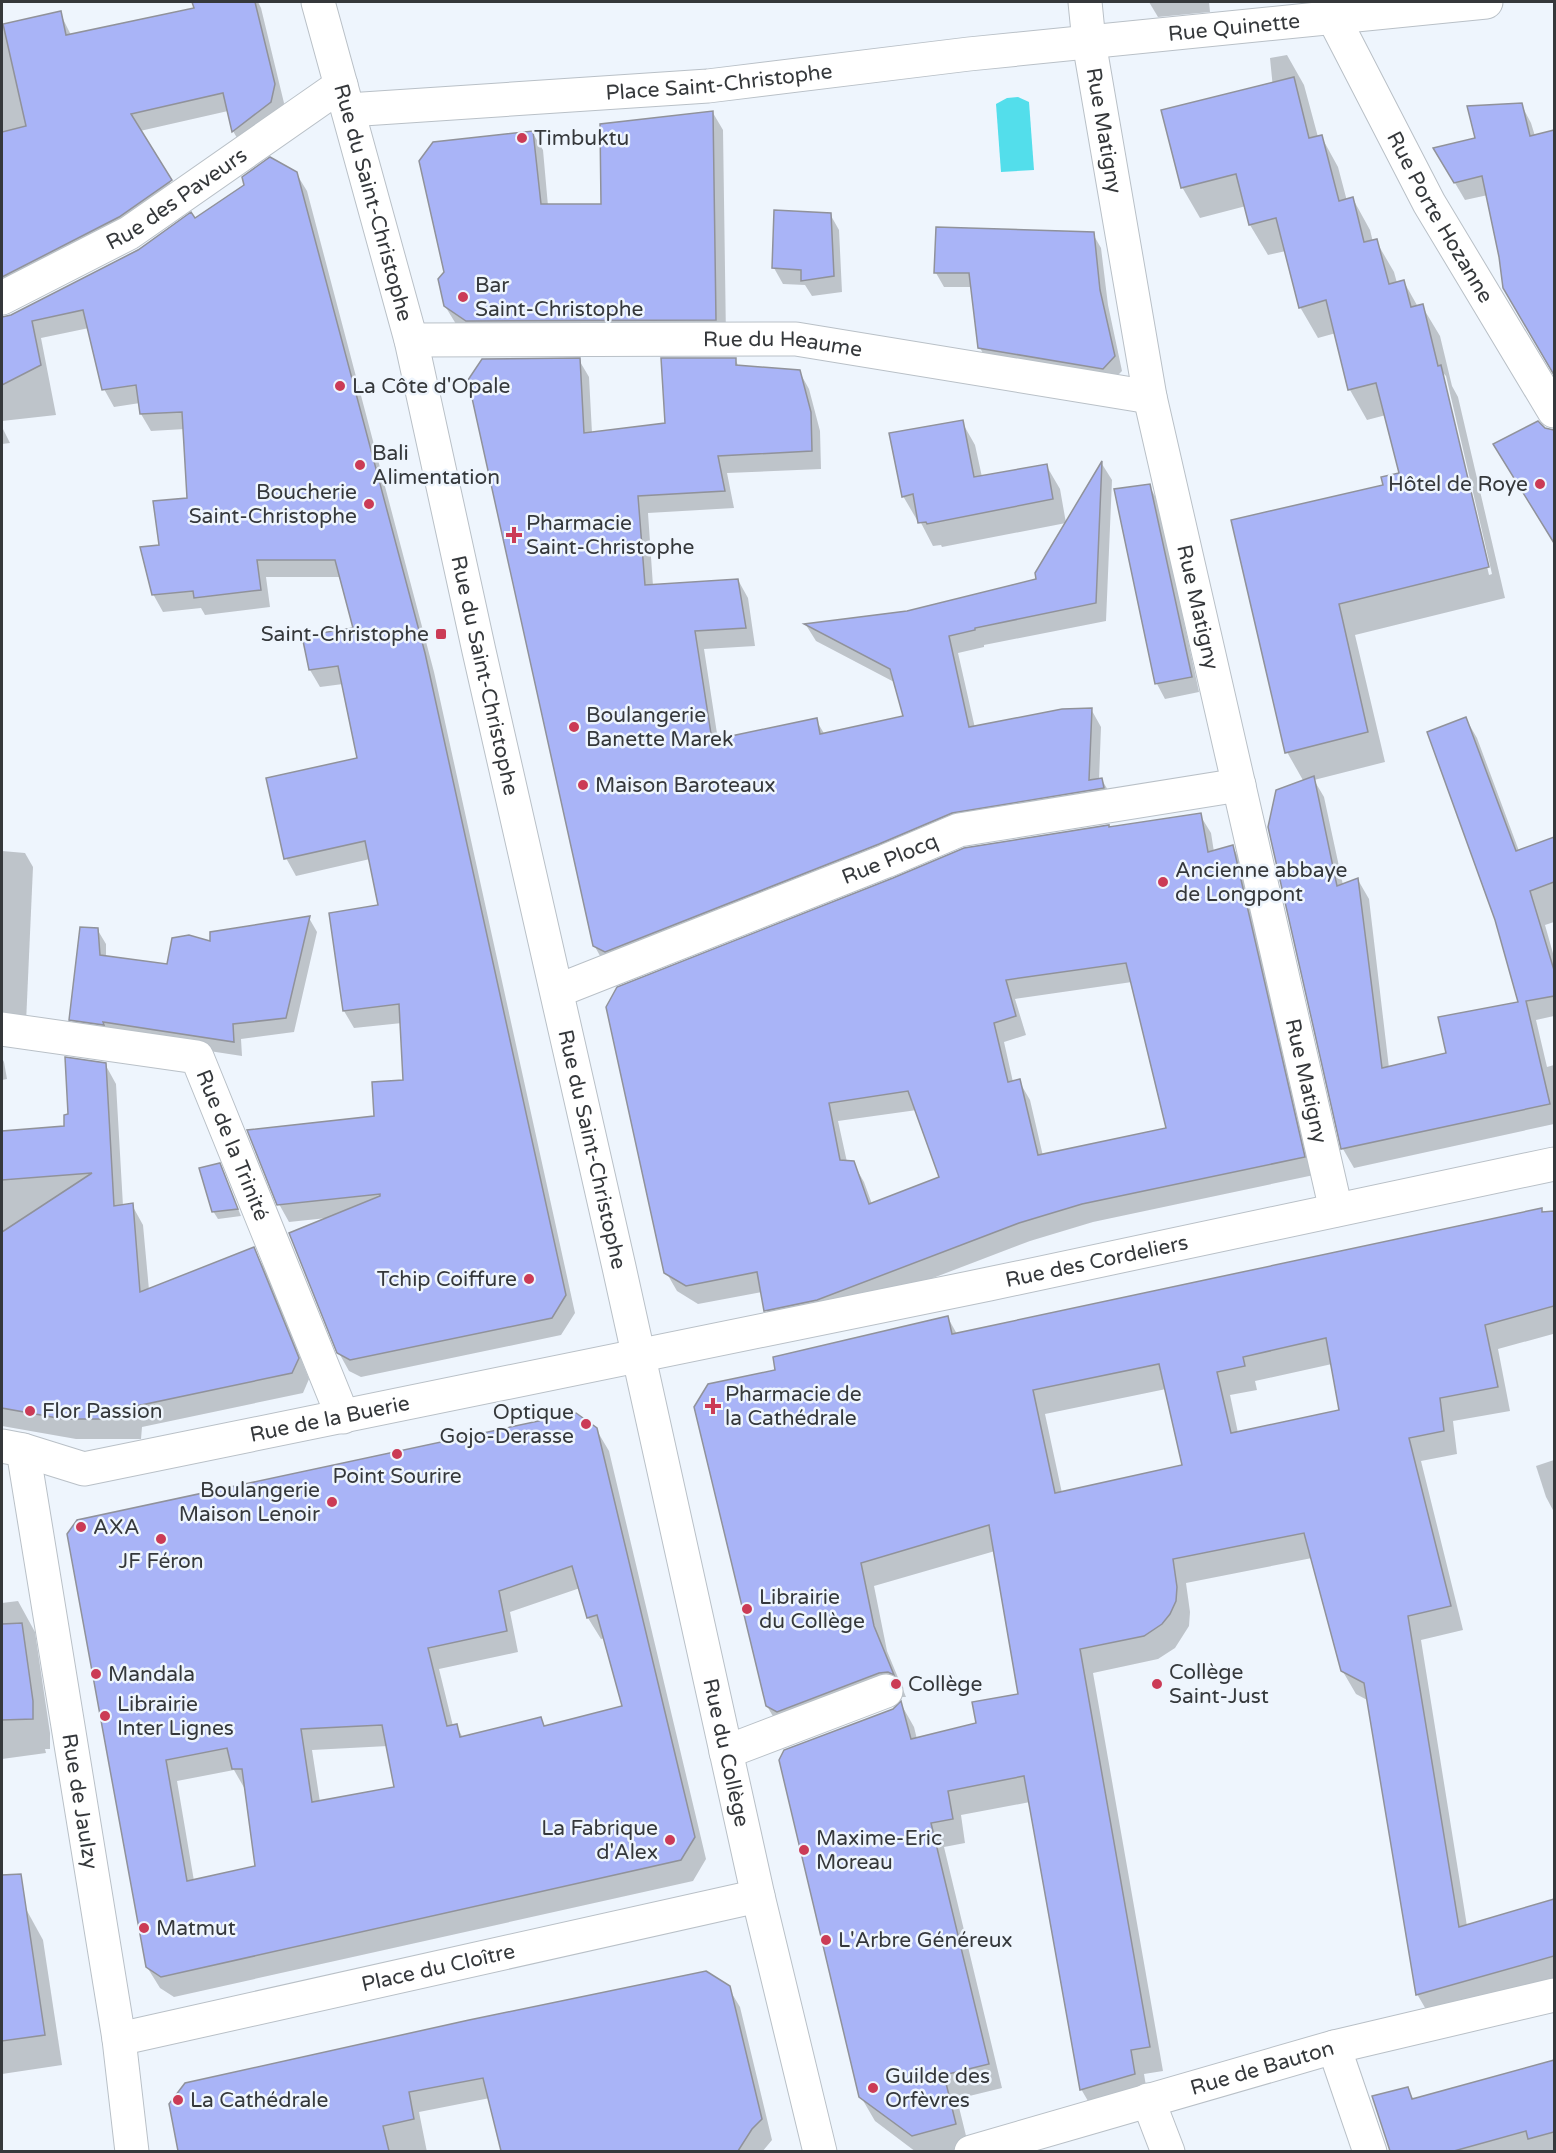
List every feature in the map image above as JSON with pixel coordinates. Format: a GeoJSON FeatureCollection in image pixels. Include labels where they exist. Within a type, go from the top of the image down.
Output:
{"type":"FeatureCollection","features":[{"type":"Feature","properties":{"kind":"street","name":"Rue du Saint-Christophe"},"geometry":{"type":"LineString","coordinates":[[318,2],[411,340],[638,1355]]}},
{"type":"Feature","properties":{"kind":"street","name":"Rue Matigny"},"geometry":{"type":"LineString","coordinates":[[1085,2],[1089,42],[1150,397],[1336,1210]]}},
{"type":"Feature","properties":{"kind":"street","name":"Rue Quinette"},"geometry":{"type":"LineString","coordinates":[[1089,42],[1332,9],[1486,2]]}},
{"type":"Feature","properties":{"kind":"street","name":"Rue Porte Hozanne"},"geometry":{"type":"LineString","coordinates":[[1332,9],[1429,203],[1553,406]]}},
{"type":"Feature","properties":{"kind":"street","name":"Place Saint-Christophe"},"geometry":{"type":"LineString","coordinates":[[344,97],[708,86],[969,54],[1089,42]]}},
{"type":"Feature","properties":{"kind":"street","name":"Rue des Paveurs"},"geometry":{"type":"LineString","coordinates":[[2,298],[129,233],[344,97]]}},
{"type":"Feature","properties":{"kind":"street","name":"Rue du Heaume"},"geometry":{"type":"LineString","coordinates":[[411,340],[796,339],[1150,397]]}},
{"type":"Feature","properties":{"kind":"street","name":"Rue Plocq"},"geometry":{"type":"LineString","coordinates":[[557,991],[875,866],[958,830],[1239,785]]}},
{"type":"Feature","properties":{"kind":"street","name":"Rue de la Trinité"},"geometry":{"type":"LineString","coordinates":[[2,1029],[197,1057],[343,1417]]}},
{"type":"Feature","properties":{"kind":"street","name":"Rue des Cordeliers"},"geometry":{"type":"LineString","coordinates":[[638,1355],[989,1284],[1554,1164]]}},
{"type":"Feature","properties":{"kind":"street","name":"Rue de la Buerie"},"geometry":{"type":"LineString","coordinates":[[12,1448],[84,1469],[638,1355]]}},
{"type":"Feature","properties":{"kind":"street","name":"Rue du Collège"},"geometry":{"type":"LineString","coordinates":[[638,1355],[758,1896],[820,2151]]}},
{"type":"Feature","properties":{"kind":"street","name":"Rue de Jaulzy"},"geometry":{"type":"LineString","coordinates":[[12,1448],[119,2039],[132,2151]]}},
{"type":"Feature","properties":{"kind":"street"},"geometry":{"type":"LineString","coordinates":[[726,1752],[886,1691]]}},
{"type":"Feature","properties":{"kind":"street","name":"Place du Cloître"},"geometry":{"type":"LineString","coordinates":[[119,2039],[758,1896]]}},
{"type":"Feature","properties":{"kind":"street","name":"Rue de Bauton"},"geometry":{"type":"LineString","coordinates":[[971,2151],[1334,2047],[1554,1995]]}},
{"type":"Feature","properties":{"kind":"street"},"geometry":{"type":"LineString","coordinates":[[1334,2047],[1370,2151]]}},
{"type":"Feature","properties":{"kind":"street"},"geometry":{"type":"LineString","coordinates":[[1148,2100],[1168,2151]]}},
{"type":"Feature","properties":{"kind":"water"},"geometry":{"type":"Polygon","coordinates":[[[1018,97],[1029,102],[1034,170],[1001,172],[996,104],[1007,98],[1018,97]]]}},
{"type":"Feature","properties":{"kind":"building"},"geometry":{"type":"Polygon","coordinates":[[[192,2],[255,2],[275,84],[271,102],[232,132],[223,93],[131,114],[172,180],[119,217],[2,277],[2,132],[26,126],[3,24],[61,11],[66,35],[194,8],[192,2]]]}},
{"type":"Feature","properties":{"kind":"building"},"geometry":{"type":"Polygon","coordinates":[[[1294,77],[1309,138],[1322,135],[1339,201],[1353,197],[1364,242],[1377,239],[1389,284],[1404,280],[1411,307],[1423,304],[1438,366],[1441,365],[1489,567],[1339,604],[1368,732],[1285,753],[1231,520],[1383,485],[1381,477],[1399,473],[1376,383],[1348,390],[1326,300],[1299,308],[1276,218],[1249,225],[1236,174],[1181,188],[1161,110],[1294,77]]]}},
{"type":"Feature","properties":{"kind":"building"},"geometry":{"type":"Polygon","coordinates":[[[1522,103],[1530,136],[1554,130],[1554,375],[1503,288],[1482,176],[1454,183],[1433,148],[1475,138],[1467,106],[1522,103]]]}},
{"type":"Feature","properties":{"kind":"building"},"geometry":{"type":"Polygon","coordinates":[[[713,111],[716,320],[466,321],[444,306],[438,279],[444,272],[419,161],[433,142],[533,131],[541,204],[601,204],[600,124],[713,111]]]}},
{"type":"Feature","properties":{"kind":"building"},"geometry":{"type":"Polygon","coordinates":[[[270,157],[297,172],[425,653],[566,1295],[552,1318],[350,1360],[337,1353],[289,1233],[380,1196],[380,1194],[277,1205],[247,1130],[374,1116],[372,1082],[403,1080],[399,1004],[343,1011],[329,913],[378,905],[365,841],[284,859],[266,778],[357,758],[338,666],[309,670],[302,636],[353,628],[335,560],[257,560],[261,590],[194,598],[193,591],[152,595],[140,547],[159,545],[153,501],[187,498],[182,412],[140,414],[136,385],[102,390],[83,310],[32,321],[41,365],[2,385],[2,317],[11,315],[138,250],[191,212],[195,218],[244,185],[242,177],[270,157]]]}},
{"type":"Feature","properties":{"kind":"building"},"geometry":{"type":"Polygon","coordinates":[[[774,210],[831,213],[834,276],[801,281],[801,270],[772,268],[774,210]]]}},
{"type":"Feature","properties":{"kind":"building"},"geometry":{"type":"Polygon","coordinates":[[[936,227],[1094,232],[1100,290],[1115,356],[1103,369],[978,348],[969,273],[934,273],[936,227]]]}},
{"type":"Feature","properties":{"kind":"building"},"geometry":{"type":"Polygon","coordinates":[[[580,358],[584,433],[665,423],[661,358],[736,358],[736,365],[800,370],[811,412],[812,451],[718,456],[725,491],[638,496],[645,585],[738,579],[746,628],[695,631],[712,740],[817,718],[820,734],[903,716],[890,669],[804,624],[907,611],[1036,579],[1035,573],[1102,461],[1096,603],[975,628],[975,630],[949,636],[969,727],[1062,709],[1092,708],[1089,780],[1102,778],[1104,788],[952,813],[605,952],[593,946],[468,380],[482,359],[580,358]]]}},
{"type":"Feature","properties":{"kind":"building"},"geometry":{"type":"Polygon","coordinates":[[[963,420],[974,477],[1047,464],[1053,499],[927,524],[926,522],[918,523],[913,494],[902,497],[889,433],[963,420]]]}},
{"type":"Feature","properties":{"kind":"building","name":"Hôtel de Roye"},"geometry":{"type":"Polygon","coordinates":[[[1538,421],[1545,428],[1554,430],[1554,543],[1493,444],[1538,421]]]}},
{"type":"Feature","properties":{"kind":"building"},"geometry":{"type":"Polygon","coordinates":[[[1150,484],[1192,677],[1155,684],[1114,489],[1150,484]]]}},
{"type":"Feature","properties":{"kind":"building"},"geometry":{"type":"Polygon","coordinates":[[[1466,717],[1516,851],[1554,837],[1554,882],[1530,891],[1554,970],[1554,996],[1526,1001],[1550,1104],[1341,1149],[1268,827],[1276,790],[1314,776],[1337,886],[1358,878],[1382,1068],[1446,1053],[1438,1017],[1518,1002],[1495,920],[1427,732],[1466,717]]]}},
{"type":"Feature","properties":{"kind":"building"},"geometry":{"type":"Polygon","coordinates":[[[1201,813],[1208,852],[1233,845],[1305,1157],[1082,1204],[1019,1223],[817,1300],[764,1311],[757,1272],[686,1286],[664,1273],[606,1007],[617,987],[964,848],[1109,825],[1109,827],[1201,813]],[[1126,963],[1006,980],[1016,1016],[994,1023],[1008,1082],[1020,1079],[1038,1155],[1166,1128],[1126,963]],[[908,1091],[829,1103],[840,1160],[854,1161],[869,1204],[939,1177],[908,1091]]]}},
{"type":"Feature","properties":{"kind":"building"},"geometry":{"type":"Polygon","coordinates":[[[310,916],[286,1018],[233,1024],[234,1042],[103,1022],[104,1025],[69,1020],[80,927],[98,928],[100,955],[167,964],[172,938],[189,935],[210,941],[210,932],[310,916]]]}},
{"type":"Feature","properties":{"kind":"building"},"geometry":{"type":"Polygon","coordinates":[[[65,1057],[106,1063],[114,1206],[133,1203],[140,1292],[254,1247],[299,1358],[292,1373],[132,1407],[130,1419],[63,1419],[2,1408],[2,1232],[92,1173],[2,1180],[2,1131],[64,1126],[64,1115],[68,1114],[65,1057]]]}},
{"type":"Feature","properties":{"kind":"building"},"geometry":{"type":"Polygon","coordinates":[[[220,1163],[238,1209],[212,1212],[199,1168],[220,1163]]]}},
{"type":"Feature","properties":{"kind":"building"},"geometry":{"type":"Polygon","coordinates":[[[1542,1208],[1542,1212],[1554,1211],[1554,1306],[1485,1325],[1498,1387],[1440,1398],[1444,1431],[1409,1438],[1451,1606],[1408,1616],[1459,1927],[1554,1899],[1554,1956],[1416,1995],[1364,1683],[1341,1671],[1304,1533],[1173,1559],[1177,1587],[1176,1601],[1162,1624],[1144,1636],[1080,1649],[1150,2047],[1131,2050],[1135,2074],[1080,2090],[1024,1776],[948,1791],[953,1819],[931,1823],[989,2064],[944,2075],[956,2124],[912,2136],[859,2097],[779,1760],[784,1750],[893,1709],[901,1701],[911,1739],[976,1723],[972,1702],[1018,1694],[989,1525],[861,1563],[874,1626],[894,1675],[888,1672],[879,1673],[777,1712],[766,1706],[694,1407],[708,1384],[775,1370],[773,1357],[948,1316],[952,1334],[1542,1208]],[[1326,1338],[1243,1357],[1245,1366],[1217,1372],[1231,1433],[1339,1410],[1326,1338]],[[1159,1364],[1033,1390],[1055,1493],[1182,1465],[1159,1364]]]}},
{"type":"Feature","properties":{"kind":"building"},"geometry":{"type":"Polygon","coordinates":[[[576,1413],[597,1428],[695,1837],[681,1860],[161,1977],[146,1967],[67,1534],[77,1520],[576,1413]],[[572,1566],[499,1591],[507,1631],[428,1648],[447,1726],[457,1724],[460,1737],[541,1717],[544,1726],[622,1706],[597,1615],[587,1618],[572,1566]],[[382,1725],[301,1729],[312,1802],[394,1787],[382,1725]],[[227,1748],[166,1760],[187,1881],[255,1866],[242,1769],[232,1769],[227,1748]]]}},
{"type":"Feature","properties":{"kind":"building"},"geometry":{"type":"Polygon","coordinates":[[[22,1623],[33,1701],[33,1719],[2,1720],[2,1624],[22,1623]]]}},
{"type":"Feature","properties":{"kind":"building"},"geometry":{"type":"Polygon","coordinates":[[[21,1874],[45,2035],[2,2041],[2,1875],[21,1874]]]}},
{"type":"Feature","properties":{"kind":"building"},"geometry":{"type":"Polygon","coordinates":[[[706,1971],[730,1986],[762,2119],[752,2129],[738,2151],[501,2151],[483,2078],[409,2092],[414,2119],[383,2126],[389,2151],[178,2151],[169,2104],[185,2083],[469,2020],[706,1971]]]}},
{"type":"Feature","properties":{"kind":"building"},"geometry":{"type":"Polygon","coordinates":[[[1554,2060],[1554,2132],[1528,2139],[1526,2131],[1454,2151],[1390,2151],[1372,2096],[1408,2087],[1412,2099],[1554,2060]]]}},
{"type":"Feature","properties":{"kind":"place","name":"Timbuktu"},"geometry":{"type":"Point","coordinates":[522,138]}},
{"type":"Feature","properties":{"kind":"place","name":"Bar Saint-Christophe"},"geometry":{"type":"Point","coordinates":[463,297]}},
{"type":"Feature","properties":{"kind":"place","name":"La Côte d'Opale"},"geometry":{"type":"Point","coordinates":[340,386]}},
{"type":"Feature","properties":{"kind":"place","name":"Bali Alimentation"},"geometry":{"type":"Point","coordinates":[360,465]}},
{"type":"Feature","properties":{"kind":"place","name":"Hôtel de Roye"},"geometry":{"type":"Point","coordinates":[1540,484]}},
{"type":"Feature","properties":{"kind":"place","name":"Boucherie Saint-Christophe"},"geometry":{"type":"Point","coordinates":[369,504]}},
{"type":"Feature","properties":{"kind":"place","name":"Pharmacie Saint-Christophe"},"geometry":{"type":"Point","coordinates":[514,535]}},
{"type":"Feature","properties":{"kind":"place","name":"Saint-Christophe"},"geometry":{"type":"Point","coordinates":[441,634]}},
{"type":"Feature","properties":{"kind":"place","name":"Boulangerie Banette Marek"},"geometry":{"type":"Point","coordinates":[574,727]}},
{"type":"Feature","properties":{"kind":"place","name":"Maison Baroteaux"},"geometry":{"type":"Point","coordinates":[583,785]}},
{"type":"Feature","properties":{"kind":"place","name":"Ancienne abbaye de Longpont"},"geometry":{"type":"Point","coordinates":[1163,882]}},
{"type":"Feature","properties":{"kind":"place","name":"Tchip Coiffure"},"geometry":{"type":"Point","coordinates":[529,1279]}},
{"type":"Feature","properties":{"kind":"place","name":"Pharmacie de la Cathédrale"},"geometry":{"type":"Point","coordinates":[713,1406]}},
{"type":"Feature","properties":{"kind":"place","name":"Flor Passion"},"geometry":{"type":"Point","coordinates":[30,1411]}},
{"type":"Feature","properties":{"kind":"place","name":"Optique Gojo-Derasse"},"geometry":{"type":"Point","coordinates":[586,1424]}},
{"type":"Feature","properties":{"kind":"place","name":"Point Sourire"},"geometry":{"type":"Point","coordinates":[397,1454]}},
{"type":"Feature","properties":{"kind":"place","name":"Boulangerie Maison Lenoir"},"geometry":{"type":"Point","coordinates":[332,1502]}},
{"type":"Feature","properties":{"kind":"place","name":"AXA"},"geometry":{"type":"Point","coordinates":[81,1527]}},
{"type":"Feature","properties":{"kind":"place","name":"JF Féron"},"geometry":{"type":"Point","coordinates":[161,1539]}},
{"type":"Feature","properties":{"kind":"place","name":"Librairie du Collège"},"geometry":{"type":"Point","coordinates":[747,1609]}},
{"type":"Feature","properties":{"kind":"place","name":"Mandala"},"geometry":{"type":"Point","coordinates":[96,1674]}},
{"type":"Feature","properties":{"kind":"place","name":"Collège"},"geometry":{"type":"Point","coordinates":[896,1684]}},
{"type":"Feature","properties":{"kind":"place","name":"Collège Saint-Just"},"geometry":{"type":"Point","coordinates":[1157,1684]}},
{"type":"Feature","properties":{"kind":"place","name":"Librairie Inter Lignes"},"geometry":{"type":"Point","coordinates":[105,1716]}},
{"type":"Feature","properties":{"kind":"place","name":"La Fabrique d'Alex"},"geometry":{"type":"Point","coordinates":[670,1840]}},
{"type":"Feature","properties":{"kind":"place","name":"Maxime-Eric Moreau"},"geometry":{"type":"Point","coordinates":[804,1850]}},
{"type":"Feature","properties":{"kind":"place","name":"Matmut"},"geometry":{"type":"Point","coordinates":[144,1928]}},
{"type":"Feature","properties":{"kind":"place","name":"L'Arbre Généreux"},"geometry":{"type":"Point","coordinates":[826,1940]}},
{"type":"Feature","properties":{"kind":"place","name":"Guilde des Orfèvres"},"geometry":{"type":"Point","coordinates":[873,2088]}},
{"type":"Feature","properties":{"kind":"place","name":"La Cathédrale"},"geometry":{"type":"Point","coordinates":[178,2100]}}]}
